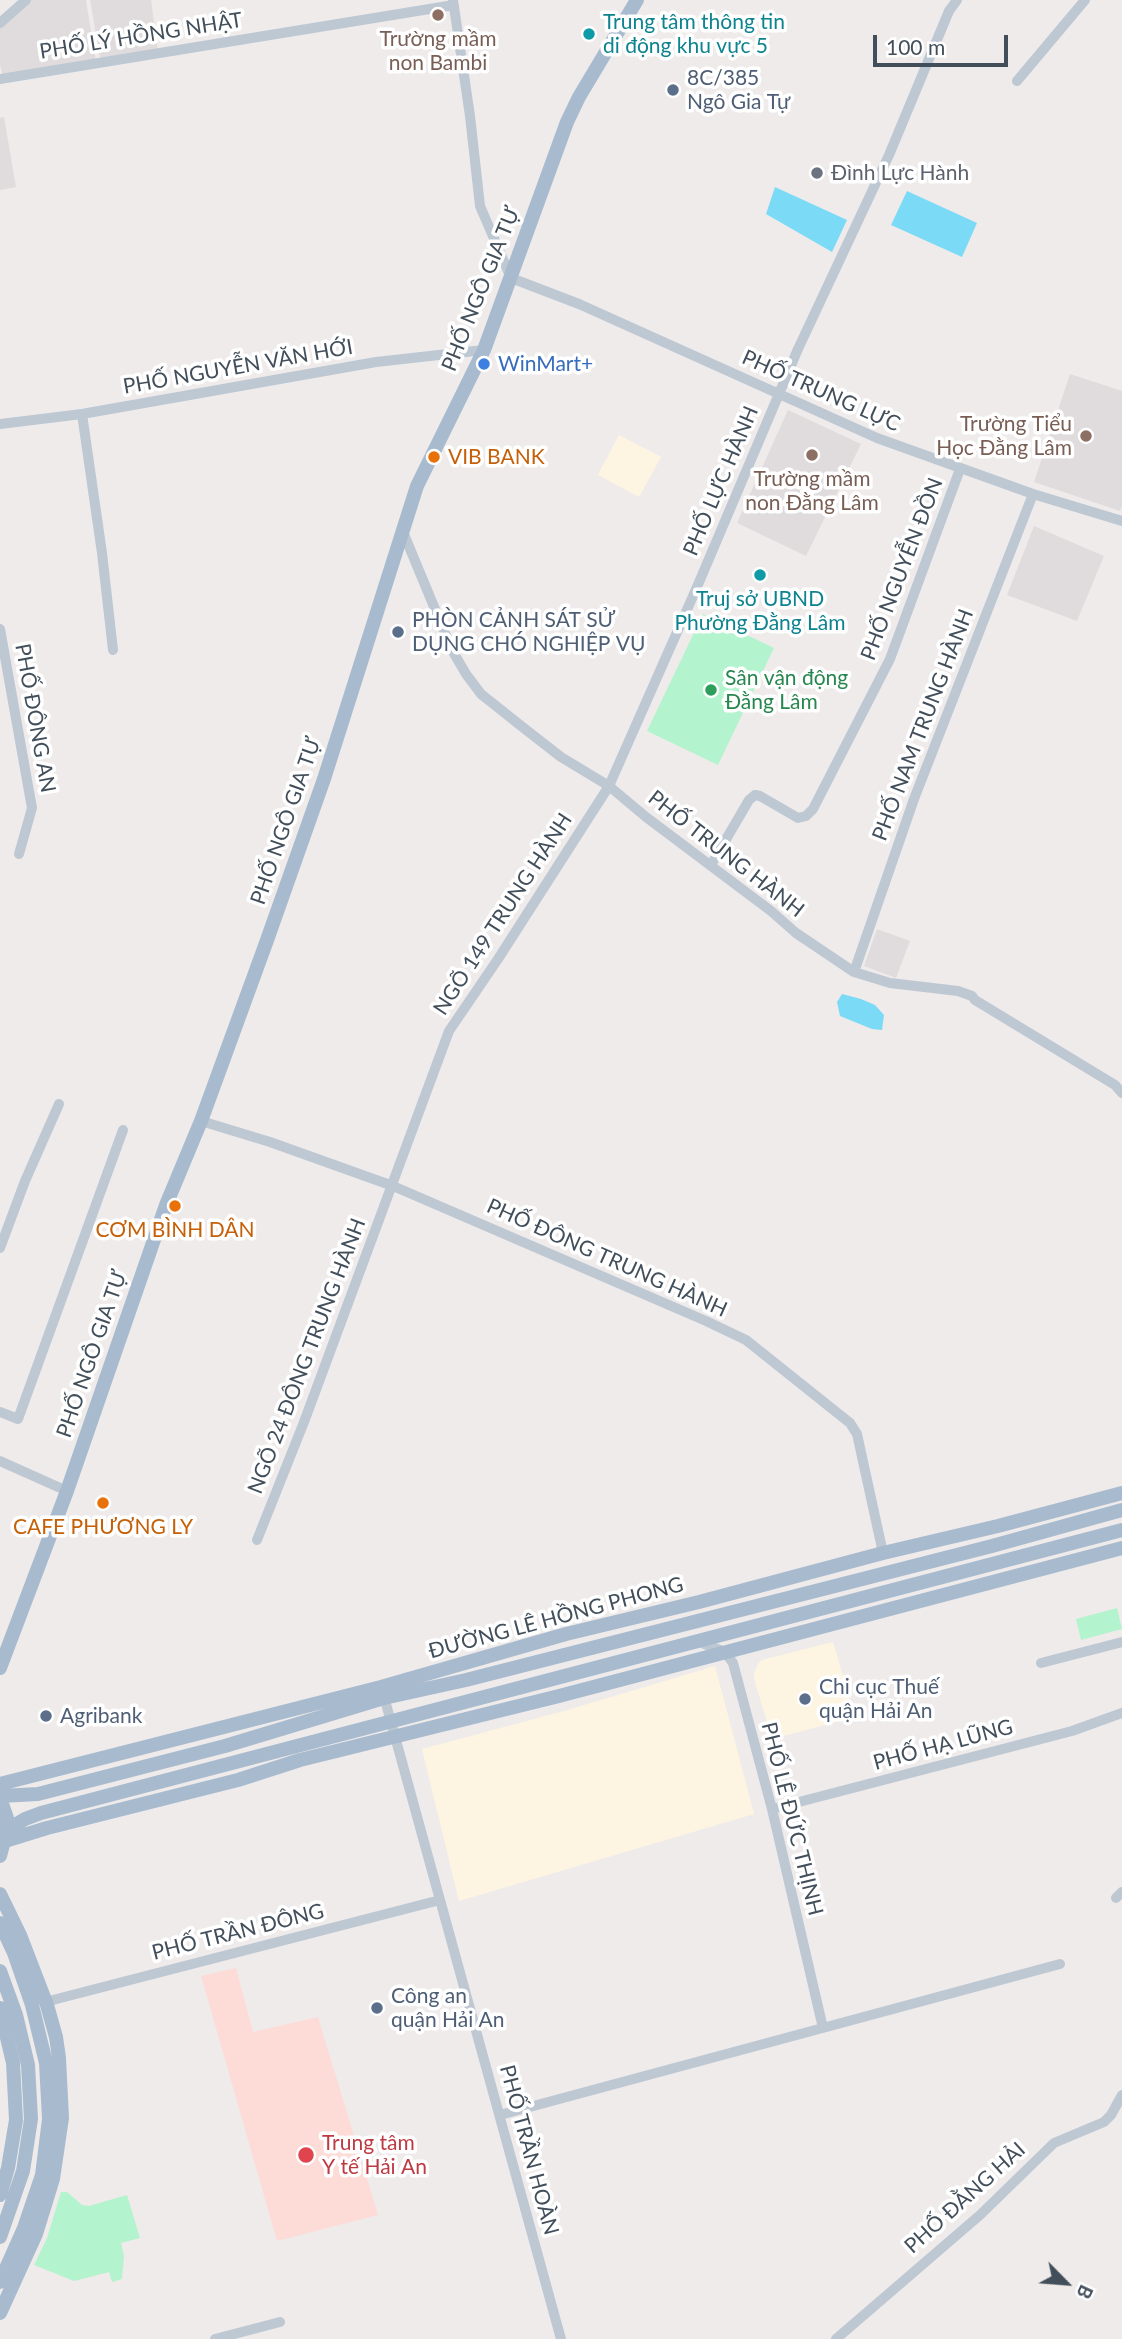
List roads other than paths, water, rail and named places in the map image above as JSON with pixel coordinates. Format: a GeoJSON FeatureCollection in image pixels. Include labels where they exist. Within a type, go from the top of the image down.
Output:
{"type":"FeatureCollection","features":[{"type":"Feature","properties":{"kind":"main road","name":"PHỐ NGÔ GIA TỰ"},"geometry":{"type":"LineString","coordinates":[[0,1668],[67,1491],[166,1205],[201,1121],[324,779],[417,486],[484,350],[575,105],[637,0]]}},
{"type":"Feature","properties":{"kind":"main road","name":"ĐƯỜNG LÊ HỒNG PHONG"},"geometry":{"type":"LineString","coordinates":[[0,1797],[51,1790],[222,1747],[566,1634],[1122,1493]]}},
{"type":"Feature","properties":{"kind":"main road","name":"ĐƯỜNG LÊ HỒNG PHONG"},"geometry":{"type":"LineString","coordinates":[[0,1784],[382,1693],[466,1679],[1122,1510]]}},
{"type":"Feature","properties":{"kind":"main road"},"geometry":{"type":"LineString","coordinates":[[998,1526],[1008,1577]]}},
{"type":"Feature","properties":{"kind":"main road"},"geometry":{"type":"LineString","coordinates":[[6,1835],[25,1819],[41,1813],[1122,1530]]}},
{"type":"Feature","properties":{"kind":"main road"},"geometry":{"type":"LineString","coordinates":[[6,1835],[47,1828],[238,1780],[300,1760],[559,1696],[1122,1548]]}},
{"type":"Feature","properties":{"kind":"main road"},"geometry":{"type":"LineString","coordinates":[[0,1797],[6,1818],[6,1835],[0,1856]]}},
{"type":"Feature","properties":{"kind":"main road"},"geometry":{"type":"LineString","coordinates":[[0,1894],[20,1935],[46,2002],[62,2118],[53,2179],[36,2234],[0,2313]]}},
{"type":"Feature","properties":{"kind":"main road"},"geometry":{"type":"LineString","coordinates":[[0,1923],[14,1953],[53,2060],[42,2175],[24,2228],[0,2283]]}},
{"type":"Feature","properties":{"kind":"main road"},"geometry":{"type":"LineString","coordinates":[[0,1972],[16,2015],[29,2065],[31,2119],[23,2171],[0,2236]]}},
{"type":"Feature","properties":{"kind":"main road"},"geometry":{"type":"LineString","coordinates":[[0,2008],[13,2063],[16,2120],[8,2168],[0,2195]]}},
{"type":"Feature","properties":{"kind":"street"},"geometry":{"type":"LineString","coordinates":[[0,23],[26,0]]}},
{"type":"Feature","properties":{"kind":"street","name":"PHỐ LỰC HÀNH"},"geometry":{"type":"LineString","coordinates":[[609,786],[778,394],[888,155],[949,11],[957,0]]}},
{"type":"Feature","properties":{"kind":"street"},"geometry":{"type":"LineString","coordinates":[[1017,82],[1085,0]]}},
{"type":"Feature","properties":{"kind":"street"},"geometry":{"type":"LineString","coordinates":[[454,3],[480,206],[511,278]]}},
{"type":"Feature","properties":{"kind":"street","name":"PHỐ LÝ HỒNG NHẬT"},"geometry":{"type":"LineString","coordinates":[[0,79],[454,3]]}},
{"type":"Feature","properties":{"kind":"street","name":"PHỐ TRUNG LỰC"},"geometry":{"type":"LineString","coordinates":[[511,278],[579,304],[877,438],[1033,494],[1122,521]]}},
{"type":"Feature","properties":{"kind":"street","name":"PHỐ NGUYỄN VĂN HỚI"},"geometry":{"type":"LineString","coordinates":[[0,424],[82,414],[376,362],[484,350]]}},
{"type":"Feature","properties":{"kind":"street"},"geometry":{"type":"LineString","coordinates":[[82,414],[113,650]]}},
{"type":"Feature","properties":{"kind":"street","name":"PHỐ NGUYỄN ĐỒN"},"geometry":{"type":"LineString","coordinates":[[711,865],[749,800],[755,795],[798,818],[806,816],[813,809],[890,659],[960,469]]}},
{"type":"Feature","properties":{"kind":"street","name":"PHỐ NAM TRUNG HÀNH"},"geometry":{"type":"LineString","coordinates":[[855,972],[914,799],[1033,494]]}},
{"type":"Feature","properties":{"kind":"street","name":"PHỐ TRUNG HÀNH"},"geometry":{"type":"LineString","coordinates":[[403,533],[452,650],[481,694],[561,757],[609,786],[796,933],[855,972],[890,983],[972,996],[1122,1093]]}},
{"type":"Feature","properties":{"kind":"street","name":"PHỐ ĐÔNG AN"},"geometry":{"type":"LineString","coordinates":[[0,629],[32,808],[19,854]]}},
{"type":"Feature","properties":{"kind":"street","name":"NGÕ 149 TRUNG HÀNH"},"geometry":{"type":"LineString","coordinates":[[393,1186],[449,1031],[609,786]]}},
{"type":"Feature","properties":{"kind":"street"},"geometry":{"type":"LineString","coordinates":[[0,1248],[25,1181],[59,1104]]}},
{"type":"Feature","properties":{"kind":"street","name":"PHỐ ĐÔNG TRUNG HÀNH"},"geometry":{"type":"LineString","coordinates":[[201,1121],[270,1142],[393,1186],[746,1340],[850,1423],[857,1434],[883,1553]]}},
{"type":"Feature","properties":{"kind":"street"},"geometry":{"type":"LineString","coordinates":[[0,1412],[18,1419],[123,1130]]}},
{"type":"Feature","properties":{"kind":"street","name":"NGÕ 24 ĐÔNG TRUNG HÀNH"},"geometry":{"type":"LineString","coordinates":[[257,1540],[393,1186]]}},
{"type":"Feature","properties":{"kind":"street"},"geometry":{"type":"LineString","coordinates":[[0,1461],[67,1491]]}},
{"type":"Feature","properties":{"kind":"street"},"geometry":{"type":"LineString","coordinates":[[697,1642],[725,1652]]}},
{"type":"Feature","properties":{"kind":"street"},"geometry":{"type":"LineString","coordinates":[[1041,1663],[1122,1642]]}},
{"type":"Feature","properties":{"kind":"street","name":"PHỐ LÊ ĐỨC THỊNH"},"geometry":{"type":"LineString","coordinates":[[725,1652],[733,1663],[772,1809],[823,2028]]}},
{"type":"Feature","properties":{"kind":"street","name":"PHỐ TRẦN HOÀN"},"geometry":{"type":"LineString","coordinates":[[382,1693],[561,2339]]}},
{"type":"Feature","properties":{"kind":"street","name":"PHỐ HẠ LŨNG"},"geometry":{"type":"LineString","coordinates":[[772,1809],[1072,1731],[1122,1713]]}},
{"type":"Feature","properties":{"kind":"street","name":"PHỐ TRẦN ĐÔNG"},"geometry":{"type":"LineString","coordinates":[[46,2002],[440,1900]]}},
{"type":"Feature","properties":{"kind":"street"},"geometry":{"type":"LineString","coordinates":[[500,2115],[1060,1964]]}},
{"type":"Feature","properties":{"kind":"street","name":"PHỐ ĐẰNG HẢI"},"geometry":{"type":"LineString","coordinates":[[836,2339],[980,2215],[1054,2143],[1104,2122],[1122,2095]]}},
{"type":"Feature","properties":{"kind":"street"},"geometry":{"type":"LineString","coordinates":[[215,2339],[280,2322]]}},
{"type":"Feature","properties":{"kind":"water"},"geometry":{"type":"Polygon","coordinates":[[[775,187],[847,220],[832,252],[766,214],[775,187]]]}},
{"type":"Feature","properties":{"kind":"water"},"geometry":{"type":"Polygon","coordinates":[[[907,191],[977,223],[962,257],[891,225],[907,191]]]}},
{"type":"Feature","properties":{"kind":"water"},"geometry":{"type":"Polygon","coordinates":[[[842,994],[875,1005],[884,1015],[882,1030],[872,1029],[840,1016],[837,1002],[842,994]]]}},
{"type":"Feature","properties":{"kind":"place","name":"Trường mầm non Bambi"},"geometry":{"type":"Point","coordinates":[438,15]}},
{"type":"Feature","properties":{"kind":"place","name":"Trung tâm thông tin di động khu vực 5"},"geometry":{"type":"Point","coordinates":[589,34]}},
{"type":"Feature","properties":{"kind":"place","name":"8C/385 Ngô Gia Tự"},"geometry":{"type":"Point","coordinates":[673,90]}},
{"type":"Feature","properties":{"kind":"place","name":"Đình Lực Hành"},"geometry":{"type":"Point","coordinates":[817,173]}},
{"type":"Feature","properties":{"kind":"place","name":"WinMart+"},"geometry":{"type":"Point","coordinates":[484,364]}},
{"type":"Feature","properties":{"kind":"place","name":"Trường Tiểu Học Đằng Lâm"},"geometry":{"type":"Point","coordinates":[1086,436]}},
{"type":"Feature","properties":{"kind":"place","name":"Trường mầm non Đằng Lâm"},"geometry":{"type":"Point","coordinates":[812,455]}},
{"type":"Feature","properties":{"kind":"place","name":"VIB BANK"},"geometry":{"type":"Point","coordinates":[434,457]}},
{"type":"Feature","properties":{"kind":"place","name":"Truj sở UBND Phường Đằng Lâm"},"geometry":{"type":"Point","coordinates":[760,575]}},
{"type":"Feature","properties":{"kind":"place","name":"PHÒN CẢNH SÁT SỬ DỤNG CHÓ NGHIỆP VỤ"},"geometry":{"type":"Point","coordinates":[398,632]}},
{"type":"Feature","properties":{"kind":"place","name":"Sân vận động Đằng Lâm"},"geometry":{"type":"Point","coordinates":[711,690]}},
{"type":"Feature","properties":{"kind":"place","name":"CƠM BÌNH DÂN"},"geometry":{"type":"Point","coordinates":[175,1206]}},
{"type":"Feature","properties":{"kind":"place","name":"CAFE PHƯƠNG LY"},"geometry":{"type":"Point","coordinates":[103,1503]}},
{"type":"Feature","properties":{"kind":"place","name":"Chi cục Thuế quận Hải An"},"geometry":{"type":"Point","coordinates":[805,1699]}},
{"type":"Feature","properties":{"kind":"place","name":"Agribank"},"geometry":{"type":"Point","coordinates":[46,1716]}},
{"type":"Feature","properties":{"kind":"place","name":"Công an quận Hải An"},"geometry":{"type":"Point","coordinates":[377,2008]}},
{"type":"Feature","properties":{"kind":"place","name":"Trung tâm Y tế Hải An"},"geometry":{"type":"Point","coordinates":[306,2155]}}]}
